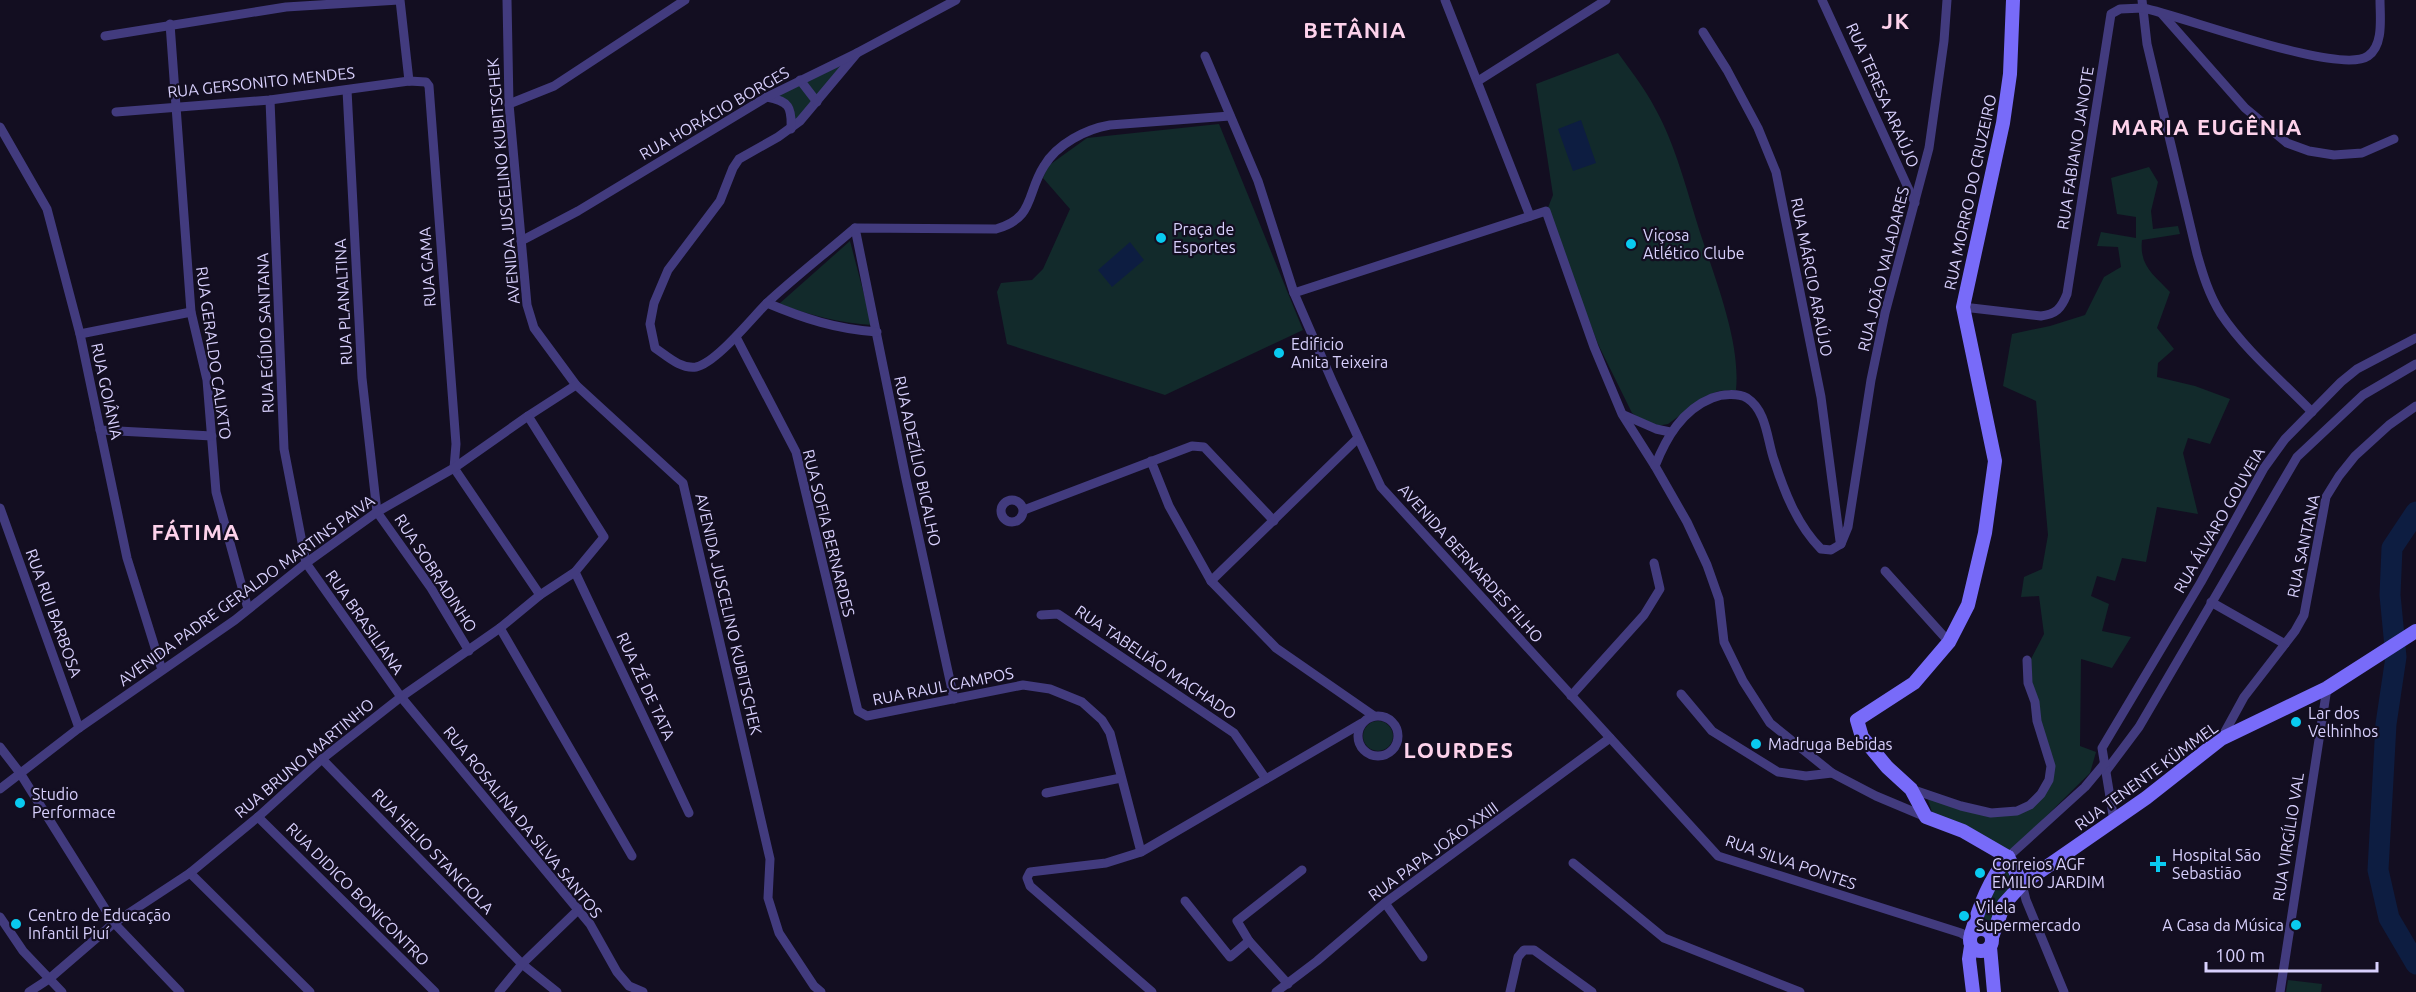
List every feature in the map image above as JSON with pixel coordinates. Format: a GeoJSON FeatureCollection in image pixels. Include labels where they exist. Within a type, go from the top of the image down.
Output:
{"type":"FeatureCollection","features":[{"type":"Feature","properties":{"kind":"street"},"geometry":{"type":"LineString","coordinates":[[105,36],[286,7],[399,0],[410,81]]}},
{"type":"Feature","properties":{"kind":"street","name":"AVENIDA JUSCELINO KUBITSCHEK"},"geometry":{"type":"LineString","coordinates":[[507,0],[509,104],[527,305],[534,328],[576,385],[683,483],[770,859],[768,898],[779,933],[814,986],[821,992]]}},
{"type":"Feature","properties":{"kind":"street"},"geometry":{"type":"LineString","coordinates":[[509,104],[568,78],[685,0]]}},
{"type":"Feature","properties":{"kind":"street","name":"RUA HORÁCIO BORGES"},"geometry":{"type":"LineString","coordinates":[[521,241],[578,211],[766,97],[857,53],[956,0]]}},
{"type":"Feature","properties":{"kind":"street"},"geometry":{"type":"LineString","coordinates":[[1445,0],[1530,216]]}},
{"type":"Feature","properties":{"kind":"street"},"geometry":{"type":"LineString","coordinates":[[1478,81],[1606,0]]}},
{"type":"Feature","properties":{"kind":"street","name":"RUA TERESA ARAÚJO"},"geometry":{"type":"LineString","coordinates":[[1822,0],[1915,203]]}},
{"type":"Feature","properties":{"kind":"street","name":"RUA JOÃO VALADARES"},"geometry":{"type":"LineString","coordinates":[[1841,544],[1848,527],[1871,380],[1885,313],[1929,148],[1947,0]]}},
{"type":"Feature","properties":{"kind":"street","name":"RUA MORRO DO CRUZEIRO"},"geometry":{"type":"LineString","coordinates":[[1926,817],[1911,789],[1887,767],[1862,737],[1857,720],[1914,683],[1949,642],[1968,605],[1985,533],[1995,461],[1963,308],[2003,123],[2010,74],[2013,0]]}},
{"type":"Feature","properties":{"kind":"street"},"geometry":{"type":"LineString","coordinates":[[2143,4],[2160,12],[2321,58],[2357,61],[2369,56],[2377,46],[2380,0]]}},
{"type":"Feature","properties":{"kind":"street"},"geometry":{"type":"LineString","coordinates":[[2143,4],[2147,44],[2207,288],[2222,314],[2248,346],[2312,412]]}},
{"type":"Feature","properties":{"kind":"street","name":"RUA FABIANO JANOTE"},"geometry":{"type":"LineString","coordinates":[[1963,308],[2022,315],[2053,314],[2061,307],[2067,294],[2108,24],[2111,14],[2120,9],[2143,4]]}},
{"type":"Feature","properties":{"kind":"street"},"geometry":{"type":"LineString","coordinates":[[2160,12],[2245,108],[2287,143],[2309,151],[2334,155],[2362,153],[2394,139]]}},
{"type":"Feature","properties":{"kind":"street","name":"RUA GERALDO CALIXTO"},"geometry":{"type":"LineString","coordinates":[[170,24],[191,312],[207,380],[216,492],[248,609]]}},
{"type":"Feature","properties":{"kind":"street","name":"RUA MÁRCIO ARAÚJO"},"geometry":{"type":"LineString","coordinates":[[1702,32],[1727,70],[1758,128],[1776,172],[1821,397],[1841,544]]}},
{"type":"Feature","properties":{"kind":"street"},"geometry":{"type":"LineString","coordinates":[[857,53],[817,102],[791,129],[739,159],[720,201],[668,270],[654,303],[650,324],[656,348],[676,363],[688,368],[699,366],[716,355],[767,303],[855,228],[996,229],[1011,225],[1024,214],[1044,165],[1058,150],[1091,128],[1230,116]]}},
{"type":"Feature","properties":{"kind":"street","name":"AVENIDA BERNARDES FILHO"},"geometry":{"type":"LineString","coordinates":[[1205,56],[1258,181],[1294,293],[1381,487],[1610,738]]}},
{"type":"Feature","properties":{"kind":"street"},"geometry":{"type":"LineString","coordinates":[[800,80],[817,102]]}},
{"type":"Feature","properties":{"kind":"street","name":"RUA GERSONITO MENDES"},"geometry":{"type":"LineString","coordinates":[[116,112],[177,105],[270,100],[410,81]]}},
{"type":"Feature","properties":{"kind":"street","name":"RUA GAMA"},"geometry":{"type":"LineString","coordinates":[[410,81],[426,82],[429,86],[456,444],[454,468]]}},
{"type":"Feature","properties":{"kind":"street","name":"RUA PLANALTINA"},"geometry":{"type":"LineString","coordinates":[[347,90],[362,378],[377,512]]}},
{"type":"Feature","properties":{"kind":"street"},"geometry":{"type":"LineString","coordinates":[[766,97],[777,99],[788,106],[791,112],[791,129]]}},
{"type":"Feature","properties":{"kind":"street","name":"RUA EGÍDIO SANTANA"},"geometry":{"type":"LineString","coordinates":[[270,100],[284,448],[306,563]]}},
{"type":"Feature","properties":{"kind":"street","name":"RUA GOIÂNIA"},"geometry":{"type":"LineString","coordinates":[[0,127],[47,209],[80,334],[127,558],[162,670]]}},
{"type":"Feature","properties":{"kind":"street"},"geometry":{"type":"LineString","coordinates":[[1294,293],[1545,211],[1594,347],[1622,414],[1687,522],[1707,565],[1719,599],[1724,642],[1743,681],[1770,723],[1832,773],[1876,796],[1963,831],[2008,857],[2022,884],[2026,900],[2064,992]]}},
{"type":"Feature","properties":{"kind":"street","name":"RUA ADEZÍLIO BICALHO"},"geometry":{"type":"LineString","coordinates":[[855,228],[954,699]]}},
{"type":"Feature","properties":{"kind":"street"},"geometry":{"type":"LineString","coordinates":[[767,303],[809,321],[852,330],[877,332]]}},
{"type":"Feature","properties":{"kind":"street"},"geometry":{"type":"LineString","coordinates":[[80,334],[191,312]]}},
{"type":"Feature","properties":{"kind":"street","name":"RUA SOFIA BERNARDES"},"geometry":{"type":"LineString","coordinates":[[735,336],[796,452],[858,711]]}},
{"type":"Feature","properties":{"kind":"street","name":"RUA ÁLVARO GOUVEIA"},"geometry":{"type":"LineString","coordinates":[[2114,821],[2102,748],[2201,582],[2264,468],[2285,439],[2357,369],[2416,338]]}},
{"type":"Feature","properties":{"kind":"street","name":"RUA ÁLVARO GOUVEIA"},"geometry":{"type":"LineString","coordinates":[[2008,857],[2106,767],[2139,727],[2297,457],[2363,395],[2416,364]]}},
{"type":"Feature","properties":{"kind":"street","name":"AVENIDA PADRE GERALDO MARTINS PAIVA"},"geometry":{"type":"LineString","coordinates":[[0,789],[79,728],[248,609],[306,563],[377,512],[454,468],[576,385]]}},
{"type":"Feature","properties":{"kind":"street"},"geometry":{"type":"LineString","coordinates":[[1655,466],[1670,432],[1693,409],[1719,395],[1736,395],[1748,399],[1763,417],[1774,460],[1799,521],[1821,549],[1831,550],[1841,544]]}},
{"type":"Feature","properties":{"kind":"street","name":"RUA SANTANA"},"geometry":{"type":"LineString","coordinates":[[2221,739],[2244,697],[2304,615],[2326,497],[2355,456],[2389,425],[2416,406]]}},
{"type":"Feature","properties":{"kind":"street"},"geometry":{"type":"LineString","coordinates":[[1622,414],[1656,429],[1670,432]]}},
{"type":"Feature","properties":{"kind":"street","name":"RUA BRUNO MARTINHO"},"geometry":{"type":"LineString","coordinates":[[29,992],[49,979],[114,923],[189,873],[258,817],[322,759],[401,697],[469,651],[540,595],[575,572],[604,537],[528,416]]}},
{"type":"Feature","properties":{"kind":"street"},"geometry":{"type":"LineString","coordinates":[[100,430],[212,436]]}},
{"type":"Feature","properties":{"kind":"street"},"geometry":{"type":"LineString","coordinates":[[1211,581],[1358,438]]}},
{"type":"Feature","properties":{"kind":"street"},"geometry":{"type":"LineString","coordinates":[[1024,510],[1192,446],[1204,447],[1274,521]]}},
{"type":"Feature","properties":{"kind":"street"},"geometry":{"type":"LineString","coordinates":[[1151,461],[1169,506],[1211,581],[1276,648],[1374,716],[1387,718],[1396,728],[1397,742],[1388,753],[1375,755],[1363,749],[1358,736],[1362,723]]}},
{"type":"Feature","properties":{"kind":"street"},"geometry":{"type":"LineString","coordinates":[[454,468],[540,595]]}},
{"type":"Feature","properties":{"kind":"street","name":"RUA RUI BARBOSA"},"geometry":{"type":"LineString","coordinates":[[0,508],[79,728]]}},
{"type":"Feature","properties":{"kind":"street","name":"RUA SOBRADINHO"},"geometry":{"type":"LineString","coordinates":[[377,512],[431,588],[469,651]]}},
{"type":"Feature","properties":{"kind":"street"},"geometry":{"type":"LineString","coordinates":[[1571,696],[1644,615],[1660,589],[1654,562]]}},
{"type":"Feature","properties":{"kind":"street","name":"RUA BRASILIANA"},"geometry":{"type":"LineString","coordinates":[[306,563],[401,697]]}},
{"type":"Feature","properties":{"kind":"street"},"geometry":{"type":"LineString","coordinates":[[1885,571],[1949,642]]}},
{"type":"Feature","properties":{"kind":"street","name":"RUA ZÉ DE TATA"},"geometry":{"type":"LineString","coordinates":[[575,572],[689,813]]}},
{"type":"Feature","properties":{"kind":"street"},"geometry":{"type":"LineString","coordinates":[[2211,602],[2285,644]]}},
{"type":"Feature","properties":{"kind":"street","name":"RUA TABELIÃO MACHADO"},"geometry":{"type":"LineString","coordinates":[[1041,615],[1058,614],[1234,733],[1266,779]]}},
{"type":"Feature","properties":{"kind":"street"},"geometry":{"type":"LineString","coordinates":[[500,628],[632,856]]}},
{"type":"Feature","properties":{"kind":"street","name":"RUA TENENTE KÜMMEL"},"geometry":{"type":"LineString","coordinates":[[1991,942],[2004,904],[2022,884],[2114,821],[2221,739],[2327,688],[2416,631]]}},
{"type":"Feature","properties":{"kind":"street"},"geometry":{"type":"LineString","coordinates":[[1911,789],[1961,806],[1991,813],[2017,812],[2030,805],[2041,794],[2049,780],[2051,766],[2028,683],[2027,660]]}},
{"type":"Feature","properties":{"kind":"street","name":"RUA RAUL CAMPOS"},"geometry":{"type":"LineString","coordinates":[[858,711],[867,716],[1023,685],[1050,689],[1072,697],[1094,711],[1110,733],[1141,852]]}},
{"type":"Feature","properties":{"kind":"street","name":"RUA VIRGÍLIO VAL"},"geometry":{"type":"LineString","coordinates":[[2280,992],[2327,688]]}},
{"type":"Feature","properties":{"kind":"street"},"geometry":{"type":"LineString","coordinates":[[1681,694],[1712,731],[1778,772],[1806,776],[1832,773]]}},
{"type":"Feature","properties":{"kind":"street","name":"RUA ROSALINA DA SILVA SANTOS"},"geometry":{"type":"LineString","coordinates":[[401,697],[579,909],[617,972],[629,986],[643,992]]}},
{"type":"Feature","properties":{"kind":"street"},"geometry":{"type":"LineString","coordinates":[[1152,992],[1030,886],[1027,878],[1030,872],[1106,863],[1141,852],[1374,716]]}},
{"type":"Feature","properties":{"kind":"street","name":"RUA PAPA JOÃO XXIII"},"geometry":{"type":"LineString","coordinates":[[1276,992],[1385,903],[1610,738]]}},
{"type":"Feature","properties":{"kind":"street","name":"RUA SILVA PONTES"},"geometry":{"type":"LineString","coordinates":[[1610,738],[1718,856],[1961,933],[1971,940]]}},
{"type":"Feature","properties":{"kind":"street"},"geometry":{"type":"LineString","coordinates":[[0,747],[20,773],[114,923],[180,992]]}},
{"type":"Feature","properties":{"kind":"street","name":"RUA HELIO STANCIOLA"},"geometry":{"type":"LineString","coordinates":[[322,759],[522,964],[557,992]]}},
{"type":"Feature","properties":{"kind":"street"},"geometry":{"type":"LineString","coordinates":[[1046,793],[1121,778]]}},
{"type":"Feature","properties":{"kind":"street","name":"RUA DIDICO BONICONTRO"},"geometry":{"type":"LineString","coordinates":[[258,817],[435,992]]}},
{"type":"Feature","properties":{"kind":"street"},"geometry":{"type":"LineString","coordinates":[[1972,992],[1969,959],[1971,940],[1982,900],[1995,873],[2008,857]]}},
{"type":"Feature","properties":{"kind":"street"},"geometry":{"type":"LineString","coordinates":[[1573,863],[1664,938],[1800,992]]}},
{"type":"Feature","properties":{"kind":"street"},"geometry":{"type":"LineString","coordinates":[[1288,984],[1249,941],[1237,921],[1302,870]]}},
{"type":"Feature","properties":{"kind":"street"},"geometry":{"type":"LineString","coordinates":[[189,873],[310,992]]}},
{"type":"Feature","properties":{"kind":"street"},"geometry":{"type":"LineString","coordinates":[[1185,902],[1230,957],[1249,941]]}},
{"type":"Feature","properties":{"kind":"street"},"geometry":{"type":"LineString","coordinates":[[1385,903],[1423,957]]}},
{"type":"Feature","properties":{"kind":"street"},"geometry":{"type":"LineString","coordinates":[[499,992],[522,964],[579,909]]}},
{"type":"Feature","properties":{"kind":"street"},"geometry":{"type":"LineString","coordinates":[[0,916],[23,951],[62,992]]}},
{"type":"Feature","properties":{"kind":"street"},"geometry":{"type":"LineString","coordinates":[[1971,940],[1981,929],[1988,931],[1991,942],[1994,992]]}},
{"type":"Feature","properties":{"kind":"street"},"geometry":{"type":"LineString","coordinates":[[1971,940],[1981,952],[1991,942]]}},
{"type":"Feature","properties":{"kind":"street"},"geometry":{"type":"LineString","coordinates":[[1510,992],[1518,957],[1524,950],[1534,950],[1592,992]]}},
{"type":"Feature","properties":{"kind":"green space","name":"Viçosa Atlético Clube"},"geometry":{"type":"Polygon","coordinates":[[[1618,53],[1648,95],[1669,137],[1718,286],[1734,350],[1736,390],[1719,391],[1706,396],[1668,424],[1657,426],[1648,424],[1632,413],[1598,344],[1547,210],[1553,195],[1536,84],[1618,53]]]}},
{"type":"Feature","properties":{"kind":"green space"},"geometry":{"type":"Polygon","coordinates":[[[856,54],[792,127],[793,112],[768,97],[856,54]]]}},
{"type":"Feature","properties":{"kind":"green space","name":"Praça de Esportes"},"geometry":{"type":"Polygon","coordinates":[[[1219,124],[1303,330],[1165,395],[1007,344],[997,292],[1001,283],[1032,280],[1043,269],[1070,209],[1043,178],[1048,166],[1087,138],[1219,124]]]}},
{"type":"Feature","properties":{"kind":"green space"},"geometry":{"type":"Polygon","coordinates":[[[2149,167],[2158,182],[2151,211],[2153,229],[2178,226],[2180,234],[2142,240],[2145,263],[2170,292],[2157,328],[2174,349],[2158,363],[2157,377],[2195,386],[2230,399],[2210,444],[2188,438],[2183,453],[2198,514],[2157,507],[2146,562],[2122,558],[2115,581],[2097,576],[2091,596],[2109,604],[2102,631],[2131,637],[2112,668],[2081,659],[2080,746],[2096,752],[2090,773],[2009,853],[1932,812],[1927,797],[2017,814],[2052,783],[2032,683],[2031,659],[2044,634],[2039,596],[2021,597],[2024,577],[2042,569],[2048,535],[2036,401],[2003,386],[2012,334],[2050,326],[2085,315],[2104,277],[2121,267],[2118,247],[2097,246],[2101,232],[2136,238],[2136,217],[2117,214],[2111,178],[2149,167]]]}},
{"type":"Feature","properties":{"kind":"green space"},"geometry":{"type":"Polygon","coordinates":[[[850,241],[872,325],[825,318],[779,304],[850,241]]]}},
{"type":"Feature","properties":{"kind":"green space"},"geometry":{"type":"Polygon","coordinates":[[[1378,721],[1389,725],[1393,736],[1389,747],[1378,751],[1367,747],[1363,736],[1367,725],[1378,721]]]}},
{"type":"Feature","properties":{"kind":"green space"},"geometry":{"type":"Polygon","coordinates":[[[2008,861],[2017,883],[1993,927],[1978,920],[2008,861]]]}},
{"type":"Feature","properties":{"kind":"green space"},"geometry":{"type":"Polygon","coordinates":[[[2288,980],[2322,984],[2321,992],[2286,992],[2288,980]]]}},
{"type":"Feature","properties":{"kind":"water"},"geometry":{"type":"Polygon","coordinates":[[[1581,120],[1596,163],[1573,171],[1558,129],[1581,120]]]}},
{"type":"Feature","properties":{"kind":"water"},"geometry":{"type":"Polygon","coordinates":[[[1130,242],[1144,260],[1112,287],[1098,270],[1130,242]]]}},
{"type":"Feature","properties":{"kind":"waterway"},"geometry":{"type":"LineString","coordinates":[[2416,512],[2392,548],[2390,595],[2396,657],[2386,724],[2378,870],[2389,918],[2416,964]]}},
{"type":"Feature","properties":{"kind":"place","name":"Praça de Esportes"},"geometry":{"type":"Point","coordinates":[1161,238]}},
{"type":"Feature","properties":{"kind":"place","name":"Viçosa Atlético Clube"},"geometry":{"type":"Point","coordinates":[1631,244]}},
{"type":"Feature","properties":{"kind":"place","name":"Edificio Anita Teixeira"},"geometry":{"type":"Point","coordinates":[1279,353]}},
{"type":"Feature","properties":{"kind":"place","name":"Lar dos Velhinhos"},"geometry":{"type":"Point","coordinates":[2296,722]}},
{"type":"Feature","properties":{"kind":"place","name":"Madruga Bebidas"},"geometry":{"type":"Point","coordinates":[1756,744]}},
{"type":"Feature","properties":{"kind":"place","name":"Studio Performace"},"geometry":{"type":"Point","coordinates":[20,803]}},
{"type":"Feature","properties":{"kind":"place","name":"Hospital São Sebastião"},"geometry":{"type":"Point","coordinates":[2158,864]}},
{"type":"Feature","properties":{"kind":"place","name":"Correios AGF EMILIO JARDIM"},"geometry":{"type":"Point","coordinates":[1980,873]}},
{"type":"Feature","properties":{"kind":"place","name":"Vilela Supermercado"},"geometry":{"type":"Point","coordinates":[1964,916]}},
{"type":"Feature","properties":{"kind":"place","name":"Centro de Educação Infantil Piuí"},"geometry":{"type":"Point","coordinates":[16,924]}},
{"type":"Feature","properties":{"kind":"place","name":"A Casa da Música"},"geometry":{"type":"Point","coordinates":[2296,925]}},
{"type":"Feature","properties":{"kind":"district","name":"JK"},"geometry":{"type":"Point","coordinates":[1896,21]}},
{"type":"Feature","properties":{"kind":"district","name":"BETÂNIA"},"geometry":{"type":"Point","coordinates":[1355,30]}},
{"type":"Feature","properties":{"kind":"district","name":"MARIA EUGÊNIA"},"geometry":{"type":"Point","coordinates":[2207,127]}},
{"type":"Feature","properties":{"kind":"district","name":"FÁTIMA"},"geometry":{"type":"Point","coordinates":[196,532]}},
{"type":"Feature","properties":{"kind":"district","name":"LOURDES"},"geometry":{"type":"Point","coordinates":[1459,750]}}]}
